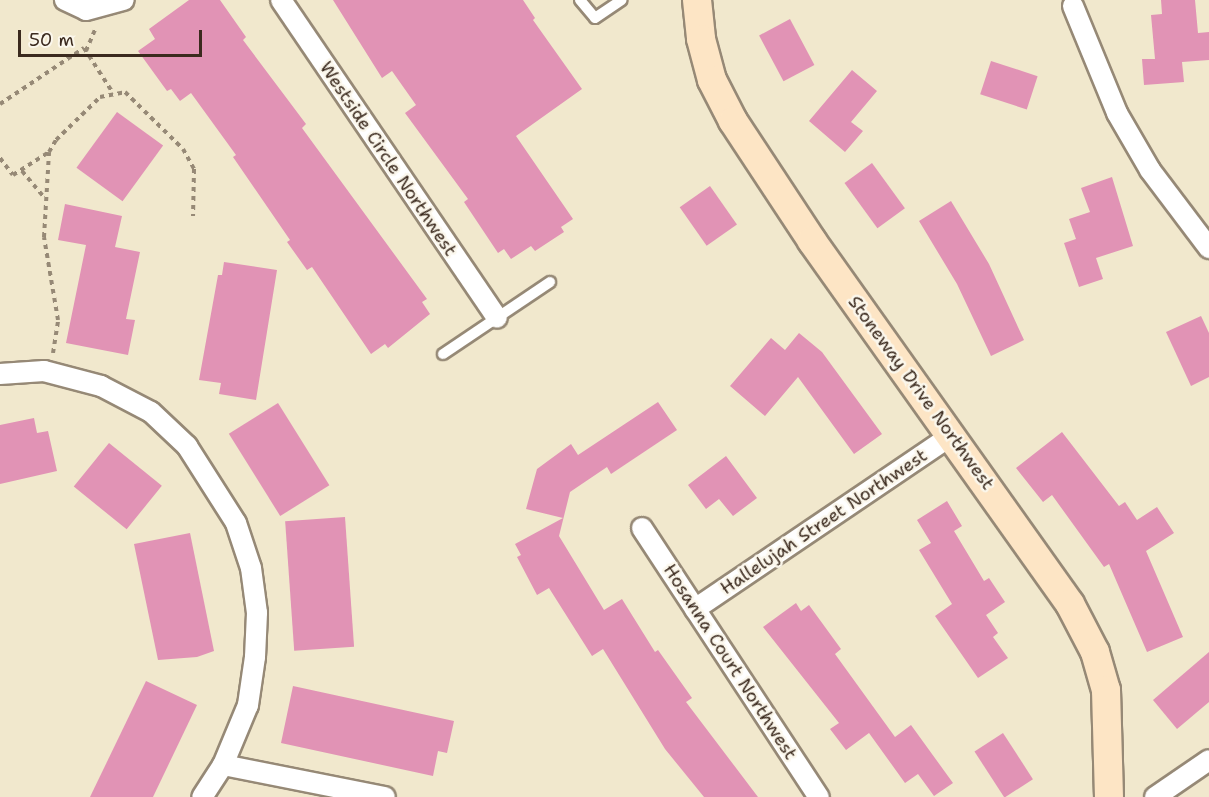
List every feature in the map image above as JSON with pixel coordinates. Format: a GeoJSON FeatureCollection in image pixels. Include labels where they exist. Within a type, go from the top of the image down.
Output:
{"type":"FeatureCollection","features":[{"type":"Feature","properties":{"kind":"street"},"geometry":{"type":"LineString","coordinates":[[65,0],[86,10],[124,0]]}},
{"type":"Feature","properties":{"kind":"street","name":"Westside Circle Northwest"},"geometry":{"type":"LineString","coordinates":[[280,0],[497,318]]}},
{"type":"Feature","properties":{"kind":"street","name":"Stoneway Drive Northwest"},"geometry":{"type":"LineString","coordinates":[[696,0],[701,39],[712,80],[733,122],[812,241],[1070,604],[1095,652],[1106,690],[1109,797]]}},
{"type":"Feature","properties":{"kind":"street"},"geometry":{"type":"LineString","coordinates":[[1073,6],[1117,113],[1150,170],[1209,248]]}},
{"type":"Feature","properties":{"kind":"street"},"geometry":{"type":"LineString","coordinates":[[0,374],[50,373],[101,386],[151,412],[187,446],[236,523],[254,591],[255,657],[248,705],[223,765],[202,797]]}},
{"type":"Feature","properties":{"kind":"street","name":"Hallelujah Street Northwest"},"geometry":{"type":"LineString","coordinates":[[695,609],[952,435]]}},
{"type":"Feature","properties":{"kind":"street","name":"Hosanna Court Northwest"},"geometry":{"type":"LineString","coordinates":[[642,528],[819,797]]}},
{"type":"Feature","properties":{"kind":"street"},"geometry":{"type":"LineString","coordinates":[[1155,797],[1209,760]]}},
{"type":"Feature","properties":{"kind":"street"},"geometry":{"type":"LineString","coordinates":[[223,765],[386,797]]}},
{"type":"Feature","properties":{"kind":"lane"},"geometry":{"type":"LineString","coordinates":[[580,0],[595,18],[622,0]]}},
{"type":"Feature","properties":{"kind":"lane"},"geometry":{"type":"LineString","coordinates":[[443,354],[550,282]]}},
{"type":"Feature","properties":{"kind":"path"},"geometry":{"type":"LineString","coordinates":[[0,104],[84,48],[113,93]]}},
{"type":"Feature","properties":{"kind":"path"},"geometry":{"type":"LineString","coordinates":[[50,373],[58,320],[44,237],[45,198],[50,152],[56,140],[100,97],[125,92],[137,101],[183,149],[194,170],[193,216]]}},
{"type":"Feature","properties":{"kind":"path"},"geometry":{"type":"LineString","coordinates":[[0,158],[13,175],[50,152]]}},
{"type":"Feature","properties":{"kind":"path"},"geometry":{"type":"LineString","coordinates":[[22,171],[45,198]]}},
{"type":"Feature","properties":{"kind":"building"},"geometry":{"type":"Polygon","coordinates":[[[189,0],[220,0],[246,37],[243,40],[306,124],[302,128],[427,299],[422,302],[430,314],[388,348],[385,344],[371,354],[312,267],[307,270],[287,242],[290,240],[233,157],[236,155],[191,93],[180,101],[171,89],[167,91],[138,51],[155,39],[149,29],[189,0]]]}},
{"type":"Feature","properties":{"kind":"building"},"geometry":{"type":"Polygon","coordinates":[[[333,0],[523,0],[535,18],[533,20],[582,89],[516,136],[573,219],[561,227],[564,232],[535,251],[531,246],[511,259],[504,249],[498,253],[464,202],[468,199],[405,113],[416,105],[392,71],[382,78],[333,0]]]}},
{"type":"Feature","properties":{"kind":"building"},"geometry":{"type":"Polygon","coordinates":[[[1161,0],[1195,0],[1198,33],[1209,32],[1209,60],[1182,62],[1184,82],[1144,85],[1142,59],[1155,59],[1151,15],[1162,14],[1161,0]]]}},
{"type":"Feature","properties":{"kind":"building"},"geometry":{"type":"Polygon","coordinates":[[[790,19],[814,65],[784,81],[759,35],[790,19]]]}},
{"type":"Feature","properties":{"kind":"building"},"geometry":{"type":"Polygon","coordinates":[[[991,61],[1038,76],[1027,109],[980,94],[991,61]]]}},
{"type":"Feature","properties":{"kind":"building"},"geometry":{"type":"Polygon","coordinates":[[[852,70],[877,91],[851,122],[863,131],[845,152],[809,121],[852,70]]]}},
{"type":"Feature","properties":{"kind":"building"},"geometry":{"type":"Polygon","coordinates":[[[117,112],[163,146],[123,201],[76,168],[117,112]]]}},
{"type":"Feature","properties":{"kind":"building"},"geometry":{"type":"Polygon","coordinates":[[[872,163],[905,208],[877,228],[844,183],[872,163]]]}},
{"type":"Feature","properties":{"kind":"building"},"geometry":{"type":"Polygon","coordinates":[[[1112,177],[1133,246],[1096,258],[1103,279],[1079,287],[1064,243],[1076,239],[1069,219],[1090,212],[1081,188],[1112,177]]]}},
{"type":"Feature","properties":{"kind":"building"},"geometry":{"type":"Polygon","coordinates":[[[710,186],[737,225],[707,246],[680,207],[710,186]]]}},
{"type":"Feature","properties":{"kind":"building"},"geometry":{"type":"Polygon","coordinates":[[[951,201],[989,264],[1024,340],[991,356],[957,284],[919,221],[951,201]]]}},
{"type":"Feature","properties":{"kind":"building"},"geometry":{"type":"Polygon","coordinates":[[[65,204],[122,216],[115,247],[140,252],[126,319],[135,320],[128,355],[66,343],[86,245],[58,240],[65,204]]]}},
{"type":"Feature","properties":{"kind":"building"},"geometry":{"type":"Polygon","coordinates":[[[224,262],[277,270],[256,400],[219,394],[221,383],[199,380],[218,275],[222,275],[224,262]]]}},
{"type":"Feature","properties":{"kind":"building"},"geometry":{"type":"Polygon","coordinates":[[[1201,316],[1209,333],[1209,377],[1191,386],[1166,332],[1201,316]]]}},
{"type":"Feature","properties":{"kind":"building"},"geometry":{"type":"Polygon","coordinates":[[[799,333],[822,352],[882,434],[854,454],[798,377],[765,416],[730,386],[771,338],[785,350],[799,333]]]}},
{"type":"Feature","properties":{"kind":"building"},"geometry":{"type":"Polygon","coordinates":[[[658,402],[677,430],[611,474],[607,467],[570,492],[559,536],[604,610],[622,599],[655,652],[658,650],[692,698],[686,702],[758,797],[704,797],[665,749],[603,649],[592,656],[549,588],[537,595],[517,557],[521,555],[515,544],[563,518],[526,509],[537,469],[571,444],[578,455],[658,402]]]}},
{"type":"Feature","properties":{"kind":"building"},"geometry":{"type":"Polygon","coordinates":[[[278,403],[329,485],[280,516],[229,434],[278,403]]]}},
{"type":"Feature","properties":{"kind":"building"},"geometry":{"type":"Polygon","coordinates":[[[34,418],[37,433],[48,431],[57,471],[0,484],[0,425],[34,418]]]}},
{"type":"Feature","properties":{"kind":"building"},"geometry":{"type":"Polygon","coordinates":[[[1062,432],[1119,506],[1125,502],[1137,520],[1157,507],[1174,533],[1146,551],[1183,637],[1147,652],[1109,564],[1104,567],[1052,495],[1043,502],[1016,468],[1062,432]]]}},
{"type":"Feature","properties":{"kind":"building"},"geometry":{"type":"Polygon","coordinates":[[[109,443],[162,486],[127,529],[74,487],[109,443]]]}},
{"type":"Feature","properties":{"kind":"building"},"geometry":{"type":"Polygon","coordinates":[[[726,456],[757,498],[733,516],[719,499],[706,509],[688,485],[726,456]]]}},
{"type":"Feature","properties":{"kind":"building"},"geometry":{"type":"Polygon","coordinates":[[[947,501],[962,526],[954,531],[984,581],[989,578],[1005,602],[986,615],[998,633],[993,637],[1008,658],[978,678],[935,616],[952,604],[919,550],[931,543],[917,520],[947,501]]]}},
{"type":"Feature","properties":{"kind":"building"},"geometry":{"type":"Polygon","coordinates":[[[345,517],[354,647],[294,651],[285,521],[345,517]]]}},
{"type":"Feature","properties":{"kind":"building"},"geometry":{"type":"Polygon","coordinates":[[[190,533],[214,651],[197,657],[158,660],[134,544],[190,533]]]}},
{"type":"Feature","properties":{"kind":"building"},"geometry":{"type":"Polygon","coordinates":[[[796,603],[801,611],[809,605],[841,649],[835,654],[895,737],[911,725],[953,783],[934,796],[918,774],[905,783],[869,733],[846,750],[830,729],[839,723],[763,627],[796,603]]]}},
{"type":"Feature","properties":{"kind":"building"},"geometry":{"type":"Polygon","coordinates":[[[1209,652],[1209,702],[1177,729],[1153,700],[1209,652]]]}},
{"type":"Feature","properties":{"kind":"building"},"geometry":{"type":"Polygon","coordinates":[[[146,681],[197,705],[153,797],[90,797],[146,681]]]}},
{"type":"Feature","properties":{"kind":"building"},"geometry":{"type":"Polygon","coordinates":[[[293,686],[454,721],[447,753],[438,751],[433,776],[281,743],[293,686]]]}},
{"type":"Feature","properties":{"kind":"building"},"geometry":{"type":"Polygon","coordinates":[[[1003,733],[1033,779],[1004,797],[974,752],[1003,733]]]}}]}
